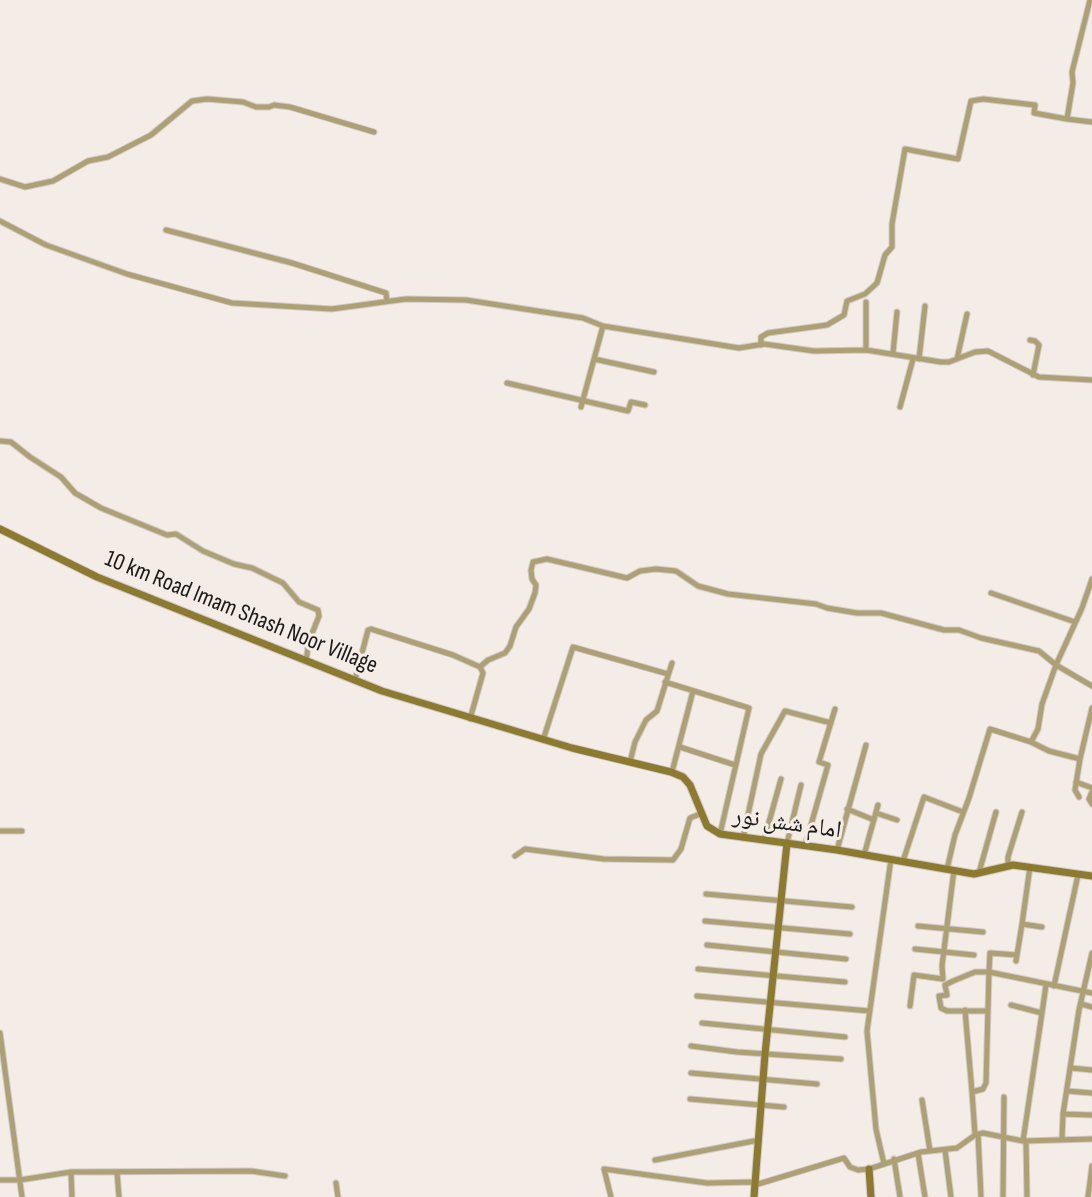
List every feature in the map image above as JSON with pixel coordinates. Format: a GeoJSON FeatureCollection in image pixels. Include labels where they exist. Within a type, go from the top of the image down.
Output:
{"type":"FeatureCollection","features":[{"type":"Feature","properties":{"kind":"street"},"geometry":{"type":"LineString","coordinates":[[1067,119],[1073,83],[1072,72],[1090,0]]}},
{"type":"Feature","properties":{"kind":"street"},"geometry":{"type":"LineString","coordinates":[[761,345],[761,337],[768,333],[827,325],[844,315],[847,301],[865,294],[877,283],[885,255],[892,247],[892,224],[905,149],[958,159],[971,101],[982,99],[1035,105],[1034,113],[1092,122]]}},
{"type":"Feature","properties":{"kind":"street"},"geometry":{"type":"LineString","coordinates":[[0,180],[25,187],[54,181],[88,161],[108,157],[151,135],[192,100],[243,102],[256,107],[269,107],[274,104],[329,117],[374,132]]}},
{"type":"Feature","properties":{"kind":"street"},"geometry":{"type":"LineString","coordinates":[[0,221],[46,245],[127,274],[232,303],[332,309],[387,301],[466,299],[583,318],[603,326],[740,348],[761,345],[814,351],[866,350],[941,362],[988,351],[1033,375],[1092,380]]}},
{"type":"Feature","properties":{"kind":"street"},"geometry":{"type":"LineString","coordinates":[[166,230],[292,263],[374,289],[386,293],[387,301]]}},
{"type":"Feature","properties":{"kind":"street"},"geometry":{"type":"LineString","coordinates":[[866,302],[866,350]]}},
{"type":"Feature","properties":{"kind":"street"},"geometry":{"type":"LineString","coordinates":[[900,407],[916,359],[925,306]]}},
{"type":"Feature","properties":{"kind":"street"},"geometry":{"type":"LineString","coordinates":[[893,353],[897,312]]}},
{"type":"Feature","properties":{"kind":"street"},"geometry":{"type":"LineString","coordinates":[[957,359],[967,314]]}},
{"type":"Feature","properties":{"kind":"street"},"geometry":{"type":"LineString","coordinates":[[582,404],[603,326]]}},
{"type":"Feature","properties":{"kind":"street"},"geometry":{"type":"LineString","coordinates":[[1030,340],[1039,345],[1033,375]]}},
{"type":"Feature","properties":{"kind":"street"},"geometry":{"type":"LineString","coordinates":[[594,359],[654,372]]}},
{"type":"Feature","properties":{"kind":"street"},"geometry":{"type":"LineString","coordinates":[[507,383],[582,404],[628,411],[631,402],[645,405]]}},
{"type":"Feature","properties":{"kind":"street"},"geometry":{"type":"LineString","coordinates":[[0,441],[11,442],[61,477],[75,493],[101,508],[167,535],[176,534],[203,551],[234,564],[252,568],[283,583],[299,602],[318,610],[319,616],[306,661]]}},
{"type":"Feature","properties":{"kind":"street","name":"10 km Road Imam Shash Noor Village"},"geometry":{"type":"LineString","coordinates":[[0,531],[97,577],[306,661],[382,691],[472,719]]}},
{"type":"Feature","properties":{"kind":"street"},"geometry":{"type":"LineString","coordinates":[[480,667],[488,660],[505,653],[510,646],[516,627],[529,609],[535,593],[536,585],[531,570],[533,562],[547,559],[627,578],[640,571],[676,571],[698,586],[728,594],[816,604],[857,613],[881,613],[944,631],[959,631],[1039,652],[1092,687]]}},
{"type":"Feature","properties":{"kind":"street"},"geometry":{"type":"LineString","coordinates":[[1031,742],[1056,665],[1089,597],[1092,579]]}},
{"type":"Feature","properties":{"kind":"street"},"geometry":{"type":"LineString","coordinates":[[991,593],[1075,622]]}},
{"type":"Feature","properties":{"kind":"street"},"geometry":{"type":"LineString","coordinates":[[355,680],[368,630],[371,629],[453,655],[480,667],[482,673],[472,719],[672,772],[693,691]]}},
{"type":"Feature","properties":{"kind":"street"},"geometry":{"type":"LineString","coordinates":[[544,740],[573,647],[668,674]]}},
{"type":"Feature","properties":{"kind":"street"},"geometry":{"type":"LineString","coordinates":[[630,762],[635,742],[646,720],[657,711],[672,663]]}},
{"type":"Feature","properties":{"kind":"street"},"geometry":{"type":"LineString","coordinates":[[666,682],[749,708],[720,834]]}},
{"type":"Feature","properties":{"kind":"street"},"geometry":{"type":"LineString","coordinates":[[1079,797],[1076,782],[1092,708]]}},
{"type":"Feature","properties":{"kind":"street"},"geometry":{"type":"LineString","coordinates":[[805,846],[828,765],[819,762],[835,709]]}},
{"type":"Feature","properties":{"kind":"street"},"geometry":{"type":"LineString","coordinates":[[743,838],[761,754],[785,711],[831,723]]}},
{"type":"Feature","properties":{"kind":"street"},"geometry":{"type":"LineString","coordinates":[[910,1006],[915,975],[943,979],[950,870],[963,812],[990,729],[1031,742],[1049,751],[1080,759]]}},
{"type":"Feature","properties":{"kind":"street"},"geometry":{"type":"LineString","coordinates":[[837,850],[866,745]]}},
{"type":"Feature","properties":{"kind":"street"},"geometry":{"type":"LineString","coordinates":[[680,747],[736,765]]}},
{"type":"Feature","properties":{"kind":"street","name":"امام شش نور"},"geometry":{"type":"LineString","coordinates":[[672,772],[690,785],[707,826],[720,834],[837,850],[974,874],[1008,866],[1092,876]]}},
{"type":"Feature","properties":{"kind":"street"},"geometry":{"type":"LineString","coordinates":[[764,841],[781,779]]}},
{"type":"Feature","properties":{"kind":"street"},"geometry":{"type":"LineString","coordinates":[[1076,782],[1092,790],[1089,799],[1092,804]]}},
{"type":"Feature","properties":{"kind":"street"},"geometry":{"type":"LineString","coordinates":[[754,1197],[786,843],[801,785]]}},
{"type":"Feature","properties":{"kind":"street"},"geometry":{"type":"LineString","coordinates":[[903,861],[918,808],[924,797],[963,812]]}},
{"type":"Feature","properties":{"kind":"street"},"geometry":{"type":"LineString","coordinates":[[864,855],[878,805]]}},
{"type":"Feature","properties":{"kind":"street"},"geometry":{"type":"LineString","coordinates":[[847,809],[874,820]]}},
{"type":"Feature","properties":{"kind":"street"},"geometry":{"type":"LineString","coordinates":[[981,873],[996,811]]}},
{"type":"Feature","properties":{"kind":"street"},"geometry":{"type":"LineString","coordinates":[[1008,866],[1007,858],[1022,812]]}},
{"type":"Feature","properties":{"kind":"street"},"geometry":{"type":"LineString","coordinates":[[876,813],[897,820]]}},
{"type":"Feature","properties":{"kind":"street"},"geometry":{"type":"LineString","coordinates":[[515,856],[525,849],[604,859],[673,860],[681,849],[690,818],[700,814]]}},
{"type":"Feature","properties":{"kind":"street"},"geometry":{"type":"LineString","coordinates":[[0,831],[22,831]]}},
{"type":"Feature","properties":{"kind":"street"},"geometry":{"type":"LineString","coordinates":[[884,1164],[876,1129],[867,1031],[891,859]]}},
{"type":"Feature","properties":{"kind":"street"},"geometry":{"type":"LineString","coordinates":[[972,1092],[983,1089],[986,1083],[990,953],[1016,958],[1030,867]]}},
{"type":"Feature","properties":{"kind":"street"},"geometry":{"type":"LineString","coordinates":[[1054,986],[1078,875]]}},
{"type":"Feature","properties":{"kind":"street"},"geometry":{"type":"LineString","coordinates":[[706,894],[852,907]]}},
{"type":"Feature","properties":{"kind":"street"},"geometry":{"type":"LineString","coordinates":[[705,921],[849,934]]}},
{"type":"Feature","properties":{"kind":"street"},"geometry":{"type":"LineString","coordinates":[[1022,924],[1042,927]]}},
{"type":"Feature","properties":{"kind":"street"},"geometry":{"type":"LineString","coordinates":[[918,926],[983,932]]}},
{"type":"Feature","properties":{"kind":"street"},"geometry":{"type":"LineString","coordinates":[[706,945],[846,959]]}},
{"type":"Feature","properties":{"kind":"street"},"geometry":{"type":"LineString","coordinates":[[915,949],[974,955]]}},
{"type":"Feature","properties":{"kind":"street"},"geometry":{"type":"LineString","coordinates":[[1062,1139],[1063,1114],[1092,953]]}},
{"type":"Feature","properties":{"kind":"street"},"geometry":{"type":"LineString","coordinates":[[698,969],[845,982]]}},
{"type":"Feature","properties":{"kind":"street"},"geometry":{"type":"LineString","coordinates":[[988,1011],[947,1011],[941,1008],[939,996],[947,995],[945,985],[975,972],[1027,978],[1045,985],[1092,993]]}},
{"type":"Feature","properties":{"kind":"street"},"geometry":{"type":"LineString","coordinates":[[1027,1197],[1024,1141],[1045,985]]}},
{"type":"Feature","properties":{"kind":"street"},"geometry":{"type":"LineString","coordinates":[[697,996],[870,1012]]}},
{"type":"Feature","properties":{"kind":"street"},"geometry":{"type":"LineString","coordinates":[[1081,1004],[1092,1007]]}},
{"type":"Feature","properties":{"kind":"street"},"geometry":{"type":"LineString","coordinates":[[1011,1005],[1042,1013]]}},
{"type":"Feature","properties":{"kind":"street"},"geometry":{"type":"LineString","coordinates":[[965,1010],[981,1197]]}},
{"type":"Feature","properties":{"kind":"street"},"geometry":{"type":"LineString","coordinates":[[702,1023],[845,1037]]}},
{"type":"Feature","properties":{"kind":"street"},"geometry":{"type":"LineString","coordinates":[[0,1033],[22,1197]]}},
{"type":"Feature","properties":{"kind":"street"},"geometry":{"type":"LineString","coordinates":[[691,1046],[841,1059]]}},
{"type":"Feature","properties":{"kind":"street"},"geometry":{"type":"LineString","coordinates":[[1071,1068],[1092,1070]]}},
{"type":"Feature","properties":{"kind":"street"},"geometry":{"type":"LineString","coordinates":[[691,1073],[817,1084]]}},
{"type":"Feature","properties":{"kind":"street"},"geometry":{"type":"LineString","coordinates":[[1067,1091],[1092,1093]]}},
{"type":"Feature","properties":{"kind":"street"},"geometry":{"type":"LineString","coordinates":[[1003,1197],[1004,1097]]}},
{"type":"Feature","properties":{"kind":"street"},"geometry":{"type":"LineString","coordinates":[[690,1099],[785,1107]]}},
{"type":"Feature","properties":{"kind":"street"},"geometry":{"type":"LineString","coordinates":[[922,1100],[930,1152]]}},
{"type":"Feature","properties":{"kind":"street"},"geometry":{"type":"LineString","coordinates":[[1063,1114],[1092,1115]]}},
{"type":"Feature","properties":{"kind":"street"},"geometry":{"type":"LineString","coordinates":[[611,1197],[604,1169],[707,1182],[755,1184],[844,1158],[850,1167],[858,1170],[869,1169],[918,1153],[957,1148],[977,1134],[1024,1141],[1092,1139]]}},
{"type":"Feature","properties":{"kind":"street"},"geometry":{"type":"LineString","coordinates":[[655,1160],[759,1140]]}},
{"type":"Feature","properties":{"kind":"street"},"geometry":{"type":"LineString","coordinates":[[946,1150],[951,1197]]}},
{"type":"Feature","properties":{"kind":"street"},"geometry":{"type":"LineString","coordinates":[[918,1153],[925,1197]]}},
{"type":"Feature","properties":{"kind":"street"},"geometry":{"type":"LineString","coordinates":[[894,1160],[900,1197]]}},
{"type":"Feature","properties":{"kind":"street"},"geometry":{"type":"LineString","coordinates":[[1088,1197],[1092,1166]]}},
{"type":"Feature","properties":{"kind":"street"},"geometry":{"type":"LineString","coordinates":[[869,1169],[871,1197]]}},
{"type":"Feature","properties":{"kind":"street"},"geometry":{"type":"LineString","coordinates":[[0,1180],[20,1180],[71,1172],[251,1171],[285,1176]]}},
{"type":"Feature","properties":{"kind":"street"},"geometry":{"type":"LineString","coordinates":[[71,1172],[72,1197]]}},
{"type":"Feature","properties":{"kind":"street"},"geometry":{"type":"LineString","coordinates":[[117,1172],[119,1197]]}},
{"type":"Feature","properties":{"kind":"street"},"geometry":{"type":"LineString","coordinates":[[336,1183],[338,1197]]}}]}
